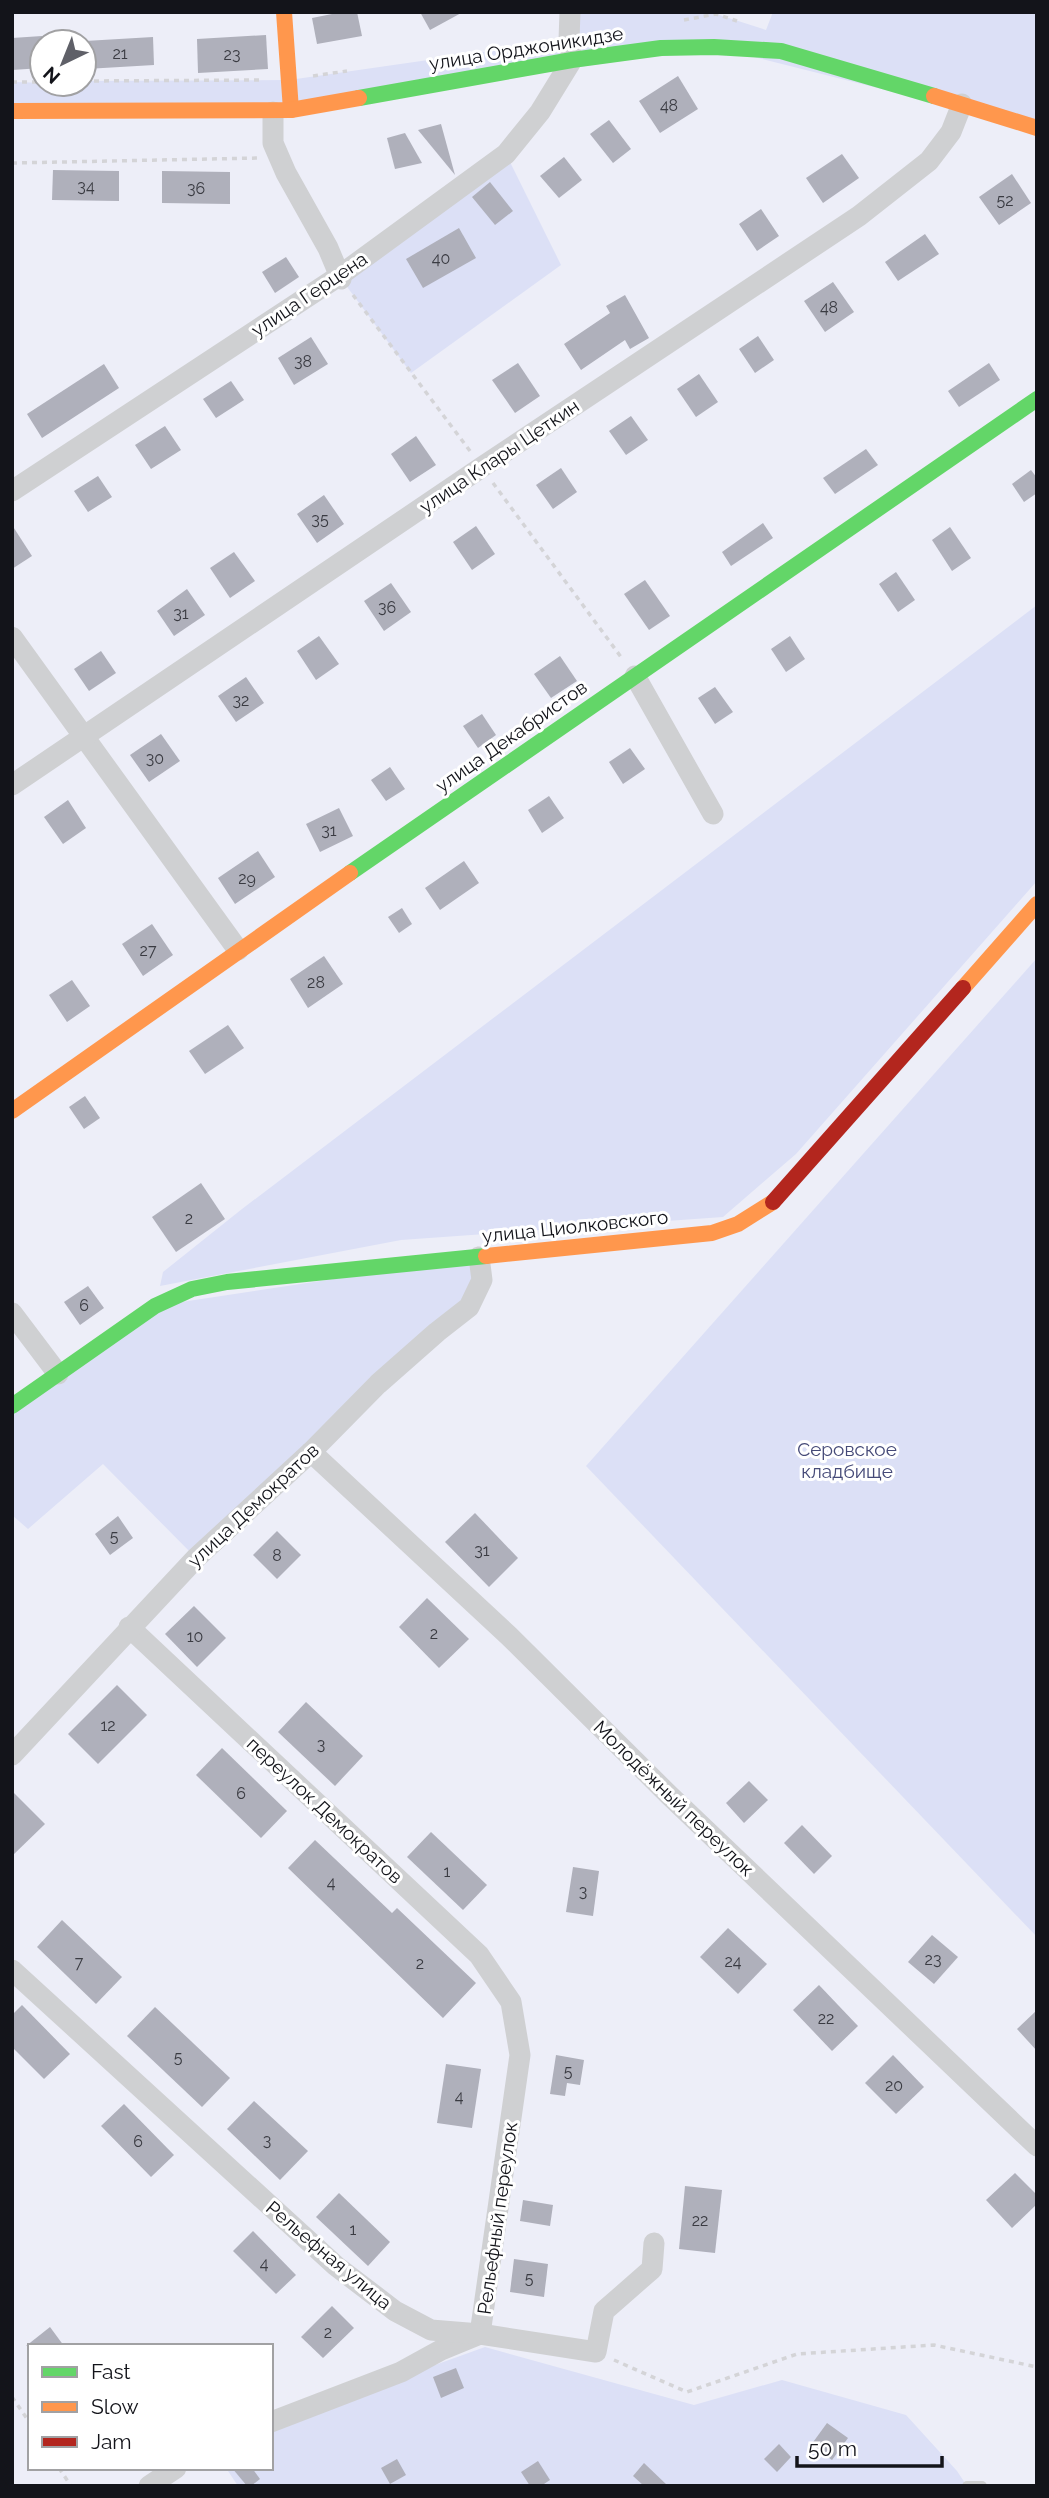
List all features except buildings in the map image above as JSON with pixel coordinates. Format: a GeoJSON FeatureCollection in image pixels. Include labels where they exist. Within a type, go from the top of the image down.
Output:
{"type":"FeatureCollection","features":[{"type":"Feature","properties":{"kind":"main road"},"geometry":{"type":"LineString","coordinates":[[282,111],[289,80],[284,12]]}},
{"type":"Feature","properties":{"kind":"main road","name":"улица Орджоникидзе"},"geometry":{"type":"LineString","coordinates":[[12,111],[282,111],[572,60],[662,48],[714,47],[781,51],[1037,128]]}},
{"type":"Feature","properties":{"kind":"main road","name":"улица Декабристов"},"geometry":{"type":"LineString","coordinates":[[12,1111],[238,950],[1037,399]]}},
{"type":"Feature","properties":{"kind":"main road","name":"улица Циолковского"},"geometry":{"type":"LineString","coordinates":[[12,1406],[155,1306],[192,1289],[227,1282],[712,1233],[738,1224],[768,1207],[1037,904]]}},
{"type":"Feature","properties":{"kind":"street"},"geometry":{"type":"LineString","coordinates":[[570,12],[569,40],[572,60]]}},
{"type":"Feature","properties":{"kind":"street","name":"улица Герцена"},"geometry":{"type":"LineString","coordinates":[[12,491],[340,277],[506,154],[540,112],[572,60]]}},
{"type":"Feature","properties":{"kind":"street","name":"улица Клары Цеткин"},"geometry":{"type":"LineString","coordinates":[[12,785],[859,216],[929,161],[951,132],[962,104]]}},
{"type":"Feature","properties":{"kind":"street"},"geometry":{"type":"LineString","coordinates":[[282,111],[274,142],[340,277]]}},
{"type":"Feature","properties":{"kind":"street"},"geometry":{"type":"LineString","coordinates":[[12,637],[238,950]]}},
{"type":"Feature","properties":{"kind":"street"},"geometry":{"type":"LineString","coordinates":[[635,676],[713,814]]}},
{"type":"Feature","properties":{"kind":"street","name":"улица Демократов"},"geometry":{"type":"LineString","coordinates":[[12,1755],[196,1558],[311,1452],[378,1384],[470,1307],[482,1280],[479,1257]]}},
{"type":"Feature","properties":{"kind":"street"},"geometry":{"type":"LineString","coordinates":[[12,1313],[58,1374]]}},
{"type":"Feature","properties":{"kind":"street","name":"Молодёжный переулок"},"geometry":{"type":"LineString","coordinates":[[311,1452],[509,1636],[669,1795],[1037,2146]]}},
{"type":"Feature","properties":{"kind":"street","name":"переулок Демократов"},"geometry":{"type":"LineString","coordinates":[[129,1627],[479,1955],[511,2002]]}},
{"type":"Feature","properties":{"kind":"street","name":"Рельефная улица"},"geometry":{"type":"LineString","coordinates":[[12,1970],[346,2273],[394,2311],[431,2330],[480,2334],[596,2352]]}},
{"type":"Feature","properties":{"kind":"street","name":"Рельефный переулок"},"geometry":{"type":"LineString","coordinates":[[273,2421],[401,2372],[441,2350],[480,2334],[520,2055],[511,2002]]}},
{"type":"Feature","properties":{"kind":"street"},"geometry":{"type":"LineString","coordinates":[[596,2352],[604,2311],[652,2269],[654,2243]]}},
{"type":"Feature","properties":{"kind":"street"},"geometry":{"type":"LineString","coordinates":[[149,2486],[173,2470]]}},
{"type":"Feature","properties":{"kind":"lane"},"geometry":{"type":"LineString","coordinates":[[967,2486],[982,2486]]}},
{"type":"Feature","properties":{"kind":"path"},"geometry":{"type":"LineString","coordinates":[[676,21],[716,14],[741,22]]}},
{"type":"Feature","properties":{"kind":"path"},"geometry":{"type":"LineString","coordinates":[[98,81],[289,80],[355,70]]}},
{"type":"Feature","properties":{"kind":"path"},"geometry":{"type":"LineString","coordinates":[[12,163],[280,158]]}},
{"type":"Feature","properties":{"kind":"path"},"geometry":{"type":"LineString","coordinates":[[340,277],[635,676]]}},
{"type":"Feature","properties":{"kind":"path"},"geometry":{"type":"LineString","coordinates":[[596,2352],[687,2392],[797,2354],[934,2345],[1037,2367]]}},
{"type":"Feature","properties":{"kind":"path"},"geometry":{"type":"LineString","coordinates":[[12,2397],[28,2420]]}},
{"type":"Feature","properties":{"kind":"path"},"geometry":{"type":"LineString","coordinates":[[60,2470],[71,2486]]}},
{"type":"Feature","properties":{"kind":"green space"},"geometry":{"type":"Polygon","coordinates":[[[570,12],[710,12],[766,30],[773,12],[1037,12],[1037,128],[714,47],[291,110],[12,111],[12,82],[28,82],[28,98],[98,98],[98,81],[289,80],[568,40],[570,12]]]}},
{"type":"Feature","properties":{"kind":"green space"},"geometry":{"type":"Polygon","coordinates":[[[506,154],[561,265],[411,373],[339,276],[506,154]]]}},
{"type":"Feature","properties":{"kind":"green space"},"geometry":{"type":"Polygon","coordinates":[[[1037,605],[1037,881],[796,1154],[723,1217],[401,1240],[160,1286],[163,1272],[242,1209],[1037,605]]]}},
{"type":"Feature","properties":{"kind":"green space","name":"Серовское кладбище"},"geometry":{"type":"Polygon","coordinates":[[[1037,958],[1037,1937],[586,1466],[1037,958]]]}},
{"type":"Feature","properties":{"kind":"green space"},"geometry":{"type":"Polygon","coordinates":[[[479,1257],[482,1280],[196,1558],[103,1464],[28,1529],[12,1515],[12,1406],[155,1306],[479,1257]]]}},
{"type":"Feature","properties":{"kind":"green space"},"geometry":{"type":"Polygon","coordinates":[[[485,2347],[694,2405],[782,2380],[906,2415],[957,2471],[967,2486],[238,2486],[227,2470],[273,2470],[273,2423],[485,2347]]]}},
{"type":"Feature","properties":{"kind":"traffic: fast"},"geometry":{"type":"LineString","coordinates":[[359,98],[572,60],[661,48],[714,47],[781,51],[934,96]]}},
{"type":"Feature","properties":{"kind":"traffic: fast"},"geometry":{"type":"LineString","coordinates":[[350,873],[1037,399]]}},
{"type":"Feature","properties":{"kind":"traffic: fast"},"geometry":{"type":"LineString","coordinates":[[12,1406],[155,1306],[192,1289],[227,1282],[486,1256]]}},
{"type":"Feature","properties":{"kind":"traffic: slow"},"geometry":{"type":"LineString","coordinates":[[284,12],[291,110]]}},
{"type":"Feature","properties":{"kind":"traffic: slow"},"geometry":{"type":"LineString","coordinates":[[934,96],[1037,128]]}},
{"type":"Feature","properties":{"kind":"traffic: slow"},"geometry":{"type":"LineString","coordinates":[[12,111],[291,110],[359,98]]}},
{"type":"Feature","properties":{"kind":"traffic: slow"},"geometry":{"type":"LineString","coordinates":[[12,1111],[350,873]]}},
{"type":"Feature","properties":{"kind":"traffic: slow"},"geometry":{"type":"LineString","coordinates":[[963,988],[1037,904]]}},
{"type":"Feature","properties":{"kind":"traffic: slow"},"geometry":{"type":"LineString","coordinates":[[486,1256],[712,1233],[738,1224],[773,1202]]}},
{"type":"Feature","properties":{"kind":"traffic: jam"},"geometry":{"type":"LineString","coordinates":[[773,1202],[963,988]]}}]}
